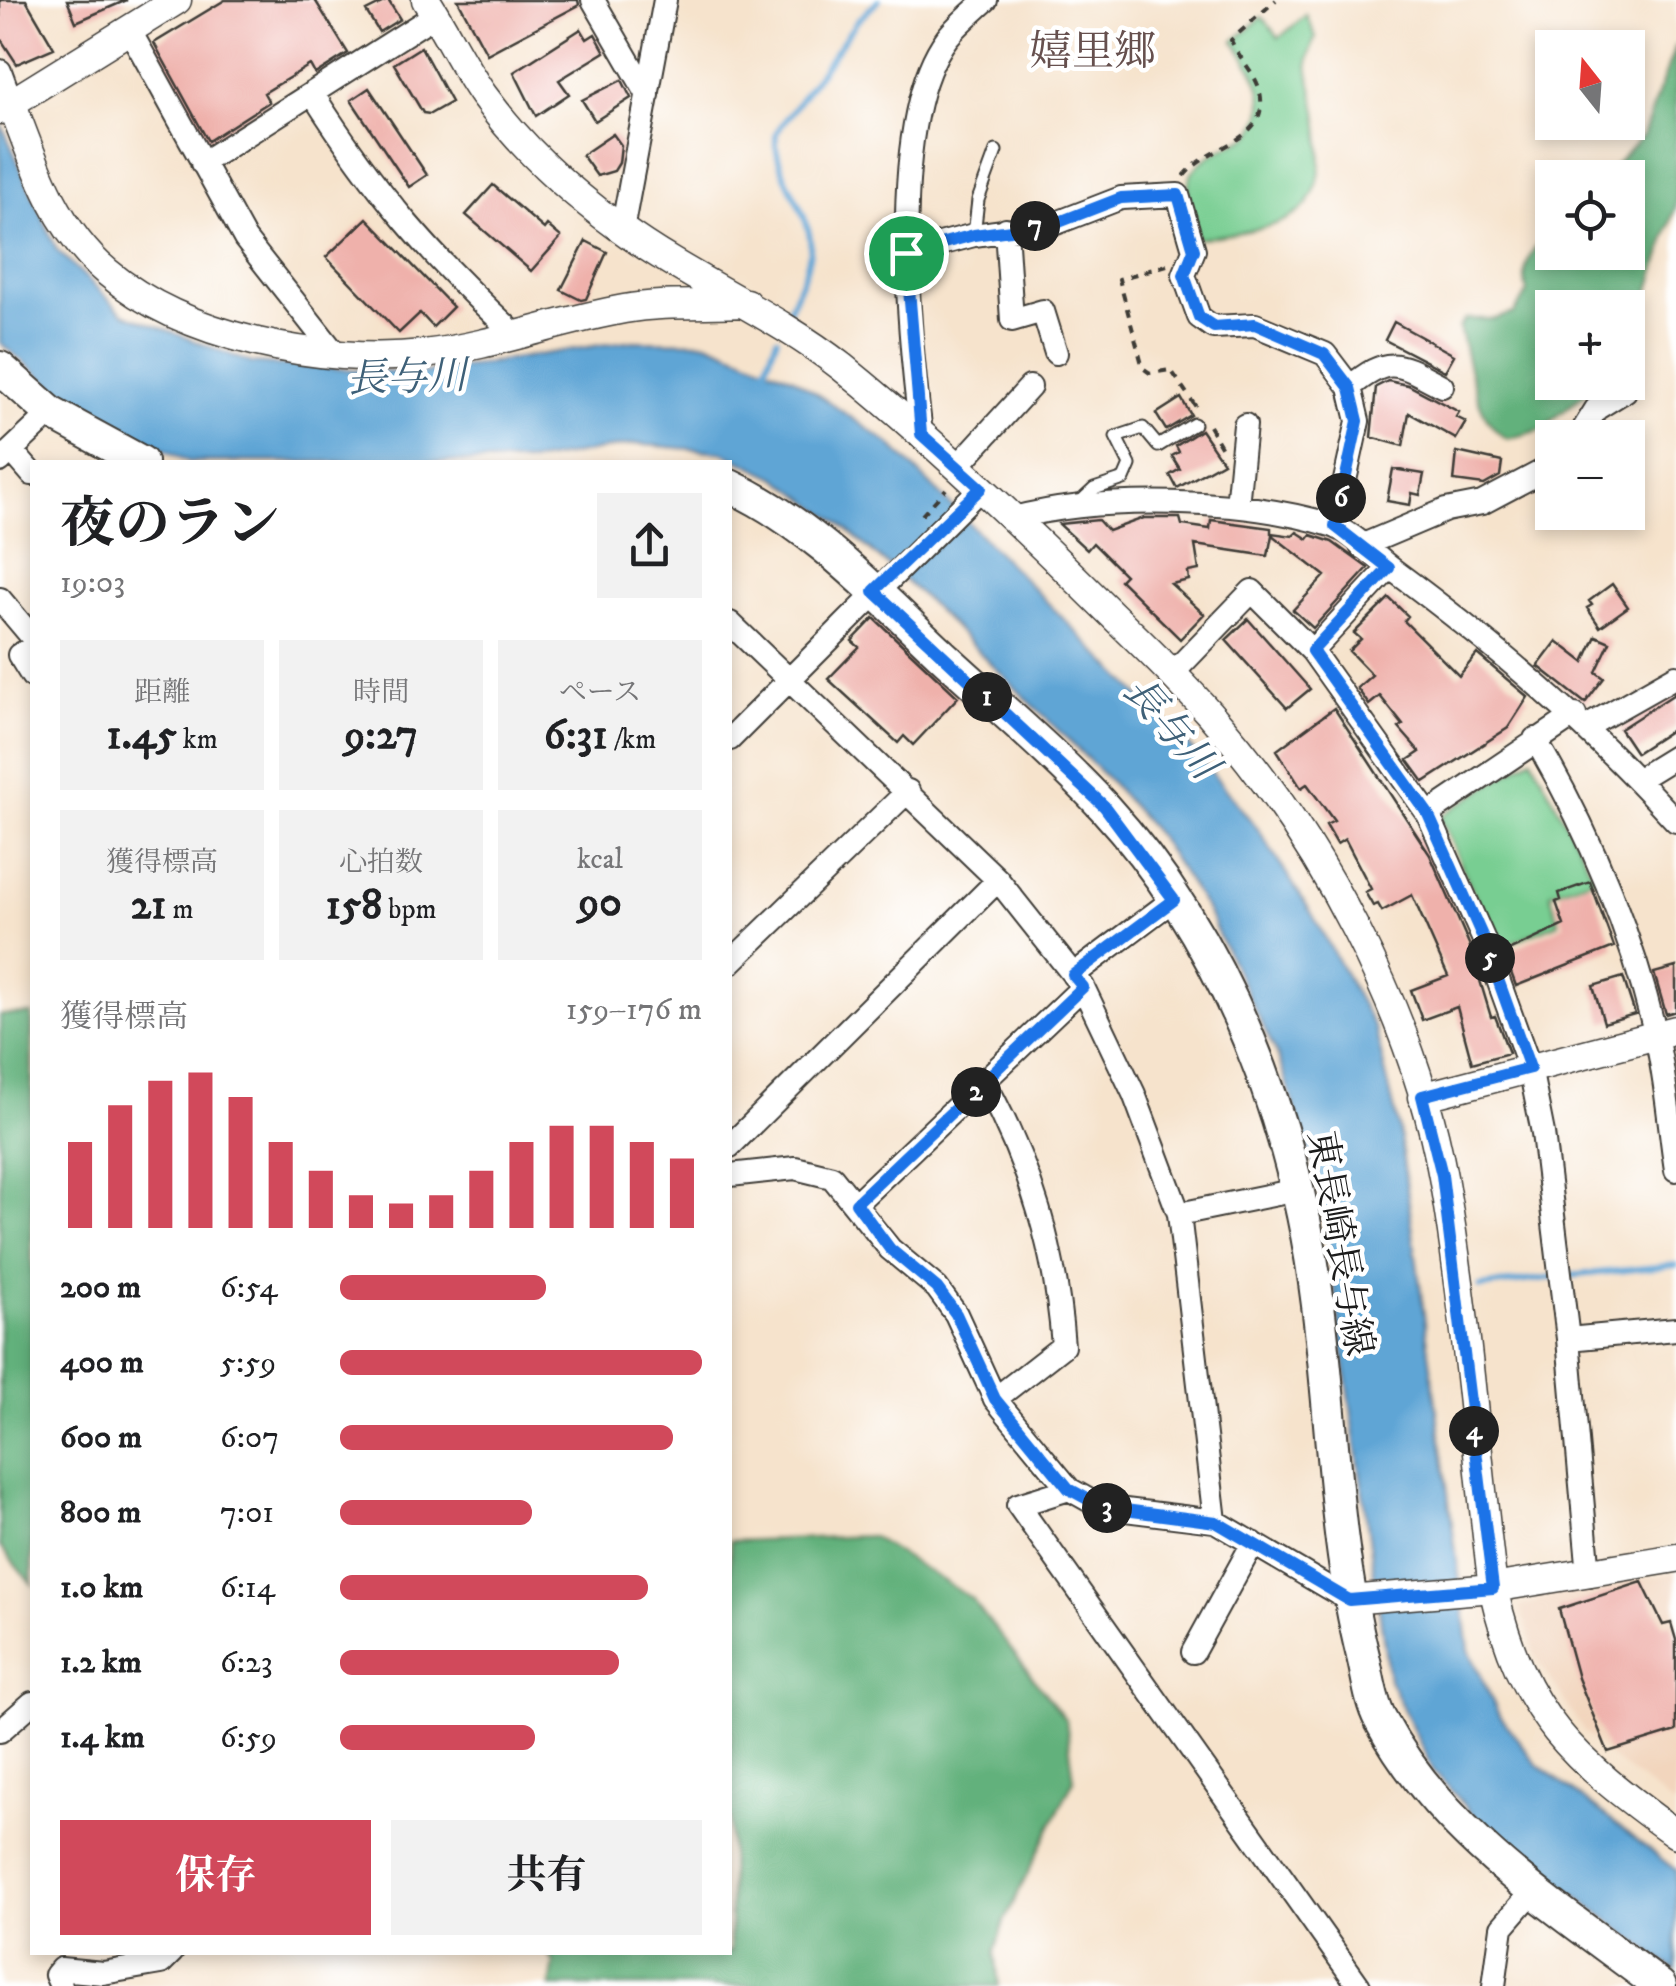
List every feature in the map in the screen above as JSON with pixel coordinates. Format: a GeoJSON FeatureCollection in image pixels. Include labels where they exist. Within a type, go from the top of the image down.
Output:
{"type":"FeatureCollection","features":[{"type":"Feature","properties":{"kind":"main road"},"geometry":{"type":"LineString","coordinates":[[0,368],[51,412],[136,460]]}},
{"type":"Feature","properties":{"kind":"main road","name":"東長崎長与線"},"geometry":{"type":"LineString","coordinates":[[732,487],[880,587],[1104,806],[1174,900],[1254,1050],[1297,1190],[1318,1302],[1355,1600],[1377,1714],[1426,1793],[1457,1827],[1660,1986]]}},
{"type":"Feature","properties":{"kind":"street"},"geometry":{"type":"LineString","coordinates":[[5,106],[177,0]]}},
{"type":"Feature","properties":{"kind":"street"},"geometry":{"type":"LineString","coordinates":[[593,0],[648,95]]}},
{"type":"Feature","properties":{"kind":"street"},"geometry":{"type":"LineString","coordinates":[[622,230],[664,0]]}},
{"type":"Feature","properties":{"kind":"street"},"geometry":{"type":"LineString","coordinates":[[921,434],[906,253],[912,145],[918,110],[946,40],[986,0]]}},
{"type":"Feature","properties":{"kind":"street"},"geometry":{"type":"LineString","coordinates":[[202,163],[312,93],[431,7],[482,93],[534,156],[622,230],[747,303],[838,364],[958,466],[974,493],[1014,518],[1211,715],[1292,818],[1329,880],[1390,1008],[1422,1096],[1442,1175],[1486,1588],[1522,1684],[1551,1728],[1607,1783],[1676,1834]]}},
{"type":"Feature","properties":{"kind":"street"},"geometry":{"type":"LineString","coordinates":[[129,29],[244,239],[334,352]]}},
{"type":"Feature","properties":{"kind":"street"},"geometry":{"type":"LineString","coordinates":[[0,71],[5,106],[63,220],[105,272],[170,314],[250,342],[334,352],[422,354],[517,336],[626,308],[747,303]]}},
{"type":"Feature","properties":{"kind":"street"},"geometry":{"type":"LineString","coordinates":[[312,93],[367,178],[405,224],[444,269],[517,336]]}},
{"type":"Feature","properties":{"kind":"street"},"geometry":{"type":"LineString","coordinates":[[906,253],[974,235],[1054,224],[1121,198],[1178,195],[1194,250],[1184,275],[1199,317],[1214,327],[1255,324],[1324,354],[1350,388],[1358,421],[1335,526]]}},
{"type":"Feature","properties":{"kind":"street"},"geometry":{"type":"LineString","coordinates":[[1006,230],[1012,320],[1043,311],[1056,353]]}},
{"type":"Feature","properties":{"kind":"street"},"geometry":{"type":"LineString","coordinates":[[1350,388],[1376,366],[1398,364],[1442,386]]}},
{"type":"Feature","properties":{"kind":"street"},"geometry":{"type":"LineString","coordinates":[[958,466],[1030,387]]}},
{"type":"Feature","properties":{"kind":"street"},"geometry":{"type":"LineString","coordinates":[[1590,420],[1596,410],[1612,400]]}},
{"type":"Feature","properties":{"kind":"street"},"geometry":{"type":"LineString","coordinates":[[30,473],[6,456],[51,412]]}},
{"type":"Feature","properties":{"kind":"street"},"geometry":{"type":"LineString","coordinates":[[1237,506],[1245,425]]}},
{"type":"Feature","properties":{"kind":"street"},"geometry":{"type":"LineString","coordinates":[[1362,546],[1446,510],[1482,503],[1535,475]]}},
{"type":"Feature","properties":{"kind":"street"},"geometry":{"type":"LineString","coordinates":[[732,737],[974,493]]}},
{"type":"Feature","properties":{"kind":"street"},"geometry":{"type":"LineString","coordinates":[[1014,518],[1076,506],[1237,506],[1335,526],[1479,632],[1580,721],[1676,822]]}},
{"type":"Feature","properties":{"kind":"street"},"geometry":{"type":"LineString","coordinates":[[1312,651],[1389,568]]}},
{"type":"Feature","properties":{"kind":"street"},"geometry":{"type":"LineString","coordinates":[[1172,674],[1252,591],[1312,651],[1428,814],[1483,938],[1530,1068],[1568,1340],[1589,1575]]}},
{"type":"Feature","properties":{"kind":"street"},"geometry":{"type":"LineString","coordinates":[[0,600],[21,651]]}},
{"type":"Feature","properties":{"kind":"street"},"geometry":{"type":"LineString","coordinates":[[732,625],[998,880],[1078,981],[1134,1094],[1179,1214],[1216,1522]]}},
{"type":"Feature","properties":{"kind":"street"},"geometry":{"type":"LineString","coordinates":[[1428,814],[1535,740],[1676,676]]}},
{"type":"Feature","properties":{"kind":"street"},"geometry":{"type":"LineString","coordinates":[[1535,740],[1592,847],[1666,1032],[1676,1170]]}},
{"type":"Feature","properties":{"kind":"street"},"geometry":{"type":"LineString","coordinates":[[1637,780],[1676,756]]}},
{"type":"Feature","properties":{"kind":"street"},"geometry":{"type":"LineString","coordinates":[[732,961],[908,792]]}},
{"type":"Feature","properties":{"kind":"street"},"geometry":{"type":"LineString","coordinates":[[732,1144],[998,880]]}},
{"type":"Feature","properties":{"kind":"street"},"geometry":{"type":"LineString","coordinates":[[856,1203],[985,1083],[1078,981],[1174,900]]}},
{"type":"Feature","properties":{"kind":"street"},"geometry":{"type":"LineString","coordinates":[[1422,1096],[1666,1032]]}},
{"type":"Feature","properties":{"kind":"street"},"geometry":{"type":"LineString","coordinates":[[985,1083],[1020,1147],[1058,1280],[1063,1346],[995,1399]]}},
{"type":"Feature","properties":{"kind":"street"},"geometry":{"type":"LineString","coordinates":[[732,1175],[795,1168],[832,1177],[890,1249],[937,1288],[956,1314],[995,1399],[1069,1489],[1102,1507],[1216,1522],[1355,1600],[1589,1575],[1676,1558]]}},
{"type":"Feature","properties":{"kind":"street"},"geometry":{"type":"LineString","coordinates":[[1179,1214],[1297,1190]]}},
{"type":"Feature","properties":{"kind":"street"},"geometry":{"type":"LineString","coordinates":[[1568,1340],[1676,1330]]}},
{"type":"Feature","properties":{"kind":"street"},"geometry":{"type":"LineString","coordinates":[[1069,1489],[1018,1505],[1359,1986]]}},
{"type":"Feature","properties":{"kind":"street"},"geometry":{"type":"LineString","coordinates":[[1193,1652],[1253,1544]]}},
{"type":"Feature","properties":{"kind":"street"},"geometry":{"type":"LineString","coordinates":[[0,1731],[30,1705]]}},
{"type":"Feature","properties":{"kind":"street"},"geometry":{"type":"LineString","coordinates":[[1494,1986],[1502,1927],[1534,1890]]}},
{"type":"Feature","properties":{"kind":"street"},"geometry":{"type":"LineString","coordinates":[[61,1986],[56,1975],[61,1969],[103,1973],[161,1963],[169,1955]]}},
{"type":"Feature","properties":{"kind":"lane"},"geometry":{"type":"LineString","coordinates":[[974,235],[978,200],[996,151]]}},
{"type":"Feature","properties":{"kind":"lane"},"geometry":{"type":"LineString","coordinates":[[1076,506],[1094,490],[1124,479],[1130,465],[1116,437],[1143,428],[1158,446],[1194,424]]}},
{"type":"Feature","properties":{"kind":"path"},"geometry":{"type":"LineString","coordinates":[[1178,195],[1185,174],[1195,164],[1245,136],[1258,121],[1258,84],[1231,40],[1276,0]]}},
{"type":"Feature","properties":{"kind":"path"},"geometry":{"type":"LineString","coordinates":[[1187,267],[1168,264],[1119,279],[1143,368],[1150,372],[1171,370],[1240,476]]}},
{"type":"Feature","properties":{"kind":"shaded area"},"geometry":{"type":"Polygon","coordinates":[[[1676,1573],[1676,1806],[1611,1758],[1583,1730],[1536,1657],[1520,1608],[1561,1592],[1676,1573]]]}},
{"type":"Feature","properties":{"kind":"green space"},"geometry":{"type":"Polygon","coordinates":[[[1306,15],[1316,37],[1308,65],[1321,148],[1319,177],[1311,197],[1299,212],[1281,222],[1197,239],[1188,197],[1193,172],[1213,154],[1251,135],[1262,110],[1259,86],[1234,41],[1262,17],[1279,38],[1306,15]]]}},
{"type":"Feature","properties":{"kind":"green space"},"geometry":{"type":"Polygon","coordinates":[[[1676,44],[1676,205],[1645,306],[1645,290],[1535,290],[1535,400],[1577,400],[1552,420],[1535,420],[1535,431],[1508,439],[1488,420],[1481,406],[1459,328],[1465,319],[1495,319],[1514,313],[1527,292],[1525,273],[1535,248],[1535,270],[1645,270],[1645,160],[1620,160],[1638,140],[1645,140],[1645,129],[1676,44]]]}},
{"type":"Feature","properties":{"kind":"green space"},"geometry":{"type":"Polygon","coordinates":[[[1532,758],[1595,878],[1550,893],[1559,923],[1498,948],[1440,817],[1532,758]]]}},
{"type":"Feature","properties":{"kind":"green space"},"geometry":{"type":"Polygon","coordinates":[[[30,1014],[30,1582],[0,1546],[0,1015],[30,1014]]]}},
{"type":"Feature","properties":{"kind":"green space"},"geometry":{"type":"Polygon","coordinates":[[[871,1536],[971,1598],[1066,1720],[1074,1779],[1004,1922],[995,1951],[999,1986],[550,1986],[554,1963],[549,1955],[732,1955],[732,1541],[871,1536]]]}},
{"type":"Feature","properties":{"kind":"water","name":"長与川"},"geometry":{"type":"Polygon","coordinates":[[[0,121],[57,250],[123,313],[252,363],[418,374],[626,341],[707,342],[794,378],[891,445],[1188,744],[1258,829],[1311,912],[1375,1029],[1399,1129],[1469,1650],[1498,1713],[1536,1763],[1676,1870],[1676,1971],[1482,1825],[1433,1770],[1389,1680],[1320,1186],[1278,1057],[1206,909],[1158,836],[1107,778],[920,594],[837,521],[777,478],[722,452],[635,444],[543,460],[185,460],[76,405],[0,343],[0,121]]]}},
{"type":"Feature","properties":{"kind":"building"},"geometry":{"type":"Polygon","coordinates":[[[0,0],[26,0],[54,48],[17,64],[0,38],[0,0]]]}},
{"type":"Feature","properties":{"kind":"building"},"geometry":{"type":"Polygon","coordinates":[[[67,0],[127,0],[76,22],[67,0]]]}},
{"type":"Feature","properties":{"kind":"building"},"geometry":{"type":"Polygon","coordinates":[[[225,0],[315,0],[348,53],[315,74],[310,65],[264,93],[269,102],[208,141],[154,43],[225,0]]]}},
{"type":"Feature","properties":{"kind":"building"},"geometry":{"type":"Polygon","coordinates":[[[388,0],[400,19],[379,32],[366,11],[388,0]]]}},
{"type":"Feature","properties":{"kind":"building"},"geometry":{"type":"Polygon","coordinates":[[[458,0],[578,0],[579,5],[487,54],[458,0]]]}},
{"type":"Feature","properties":{"kind":"building"},"geometry":{"type":"Polygon","coordinates":[[[581,29],[587,39],[595,34],[605,52],[559,80],[569,94],[536,116],[514,72],[581,29]]]}},
{"type":"Feature","properties":{"kind":"building"},"geometry":{"type":"Polygon","coordinates":[[[421,47],[451,102],[430,114],[423,113],[394,64],[421,47]]]}},
{"type":"Feature","properties":{"kind":"building"},"geometry":{"type":"Polygon","coordinates":[[[622,80],[631,98],[595,121],[582,100],[622,80]]]}},
{"type":"Feature","properties":{"kind":"building"},"geometry":{"type":"Polygon","coordinates":[[[369,88],[427,175],[409,187],[351,100],[369,88]]]}},
{"type":"Feature","properties":{"kind":"building"},"geometry":{"type":"Polygon","coordinates":[[[613,134],[621,145],[619,163],[614,171],[597,176],[582,155],[613,134]]]}},
{"type":"Feature","properties":{"kind":"building"},"geometry":{"type":"Polygon","coordinates":[[[493,185],[544,229],[547,225],[561,237],[531,271],[466,215],[493,185]]]}},
{"type":"Feature","properties":{"kind":"building"},"geometry":{"type":"Polygon","coordinates":[[[367,218],[453,307],[433,327],[420,313],[399,333],[326,257],[367,218]]]}},
{"type":"Feature","properties":{"kind":"building"},"geometry":{"type":"Polygon","coordinates":[[[586,241],[607,252],[586,299],[581,300],[561,290],[586,241]]]}},
{"type":"Feature","properties":{"kind":"building"},"geometry":{"type":"Polygon","coordinates":[[[1394,322],[1454,355],[1445,371],[1385,340],[1394,322]]]}},
{"type":"Feature","properties":{"kind":"building"},"geometry":{"type":"Polygon","coordinates":[[[1388,381],[1408,385],[1459,412],[1456,417],[1466,422],[1456,439],[1409,413],[1403,446],[1371,437],[1376,387],[1388,381]]]}},
{"type":"Feature","properties":{"kind":"building"},"geometry":{"type":"Polygon","coordinates":[[[1181,398],[1191,415],[1166,430],[1156,414],[1181,398]]]}},
{"type":"Feature","properties":{"kind":"building"},"geometry":{"type":"Polygon","coordinates":[[[1201,430],[1223,462],[1177,488],[1170,475],[1180,469],[1172,456],[1179,452],[1176,446],[1201,430]]]}},
{"type":"Feature","properties":{"kind":"building"},"geometry":{"type":"Polygon","coordinates":[[[1457,452],[1502,462],[1500,476],[1484,485],[1454,481],[1457,452]]]}},
{"type":"Feature","properties":{"kind":"building"},"geometry":{"type":"Polygon","coordinates":[[[1393,469],[1424,474],[1420,495],[1412,493],[1410,505],[1387,501],[1393,469]]]}},
{"type":"Feature","properties":{"kind":"building"},"geometry":{"type":"Polygon","coordinates":[[[1144,518],[1180,518],[1182,525],[1210,529],[1211,520],[1271,528],[1271,533],[1293,536],[1297,532],[1308,539],[1311,535],[1332,542],[1368,568],[1313,628],[1293,610],[1325,576],[1272,535],[1268,556],[1195,545],[1199,570],[1188,572],[1189,580],[1171,584],[1204,614],[1180,639],[1120,580],[1125,575],[1093,543],[1087,550],[1059,524],[1098,520],[1108,531],[1144,518]]]}},
{"type":"Feature","properties":{"kind":"building"},"geometry":{"type":"Polygon","coordinates":[[[1612,584],[1628,607],[1600,627],[1587,608],[1592,605],[1589,601],[1612,584]]]}},
{"type":"Feature","properties":{"kind":"building"},"geometry":{"type":"Polygon","coordinates":[[[1389,598],[1408,616],[1404,621],[1459,676],[1477,654],[1528,697],[1508,728],[1424,782],[1408,760],[1420,752],[1399,728],[1403,725],[1380,696],[1369,705],[1357,688],[1372,675],[1349,651],[1361,639],[1354,633],[1389,598]]]}},
{"type":"Feature","properties":{"kind":"building"},"geometry":{"type":"Polygon","coordinates":[[[874,618],[958,697],[913,745],[904,736],[898,743],[828,679],[859,647],[852,641],[874,618]]]}},
{"type":"Feature","properties":{"kind":"building"},"geometry":{"type":"Polygon","coordinates":[[[1248,619],[1310,689],[1287,708],[1226,640],[1248,619]]]}},
{"type":"Feature","properties":{"kind":"building"},"geometry":{"type":"Polygon","coordinates":[[[1596,636],[1610,642],[1596,672],[1604,678],[1585,703],[1538,666],[1557,641],[1584,662],[1596,636]]]}},
{"type":"Feature","properties":{"kind":"building"},"geometry":{"type":"Polygon","coordinates":[[[1676,693],[1676,727],[1636,753],[1620,729],[1676,693]]]}},
{"type":"Feature","properties":{"kind":"building"},"geometry":{"type":"Polygon","coordinates":[[[1334,708],[1430,855],[1469,944],[1491,1017],[1495,1016],[1509,1053],[1472,1063],[1457,1007],[1422,1020],[1411,990],[1448,976],[1412,895],[1382,911],[1378,904],[1373,906],[1365,892],[1371,889],[1345,839],[1337,844],[1326,825],[1334,821],[1307,784],[1301,788],[1277,750],[1334,708]]]}},
{"type":"Feature","properties":{"kind":"building"},"geometry":{"type":"Polygon","coordinates":[[[1590,882],[1614,947],[1516,986],[1504,953],[1564,925],[1556,902],[1561,900],[1559,893],[1590,882]]]}},
{"type":"Feature","properties":{"kind":"building"},"geometry":{"type":"Polygon","coordinates":[[[1676,967],[1676,1011],[1666,1014],[1654,973],[1676,967]]]}},
{"type":"Feature","properties":{"kind":"building"},"geometry":{"type":"Polygon","coordinates":[[[1623,977],[1635,1014],[1604,1023],[1593,986],[1623,977]]]}},
{"type":"Feature","properties":{"kind":"building"},"geometry":{"type":"Polygon","coordinates":[[[1642,1582],[1663,1625],[1671,1623],[1676,1640],[1676,1731],[1608,1752],[1578,1678],[1559,1609],[1642,1582]]]}},
{"type":"Feature","properties":{"kind":"waterway"},"geometry":{"type":"LineString","coordinates":[[787,314],[806,267],[810,238],[779,161],[776,133],[858,20],[879,0]]}},
{"type":"Feature","properties":{"kind":"waterway"},"geometry":{"type":"LineString","coordinates":[[765,370],[777,338]]}},
{"type":"Feature","properties":{"kind":"waterway"},"geometry":{"type":"LineString","coordinates":[[1568,1276],[1676,1265]]}},
{"type":"Feature","properties":{"kind":"waterway"},"geometry":{"type":"LineString","coordinates":[[1480,1287],[1555,1277]]}},
{"type":"Feature","properties":{"kind":"district","name":"嬉里郷"},"geometry":{"type":"Point","coordinates":[1093,50]}},
{"type":"Feature","properties":{"kind":"route"},"geometry":{"type":"LineString","coordinates":[[1178,195],[1194,250],[1184,275],[1199,317],[1214,327],[1255,324],[1324,354],[1350,388],[1358,421],[1335,526],[1389,568],[1312,651],[1428,814],[1483,938],[1530,1068],[1422,1096],[1442,1175],[1493,1588],[1349,1600],[1216,1522],[1102,1507],[1069,1489],[995,1399],[956,1314],[937,1288],[890,1249],[856,1203],[1083,987],[1073,975],[1174,900],[1152,865],[1104,806],[874,591],[981,488],[921,434],[912,362],[906,253],[974,235],[1054,224],[1121,198],[1178,195]]}}]}
